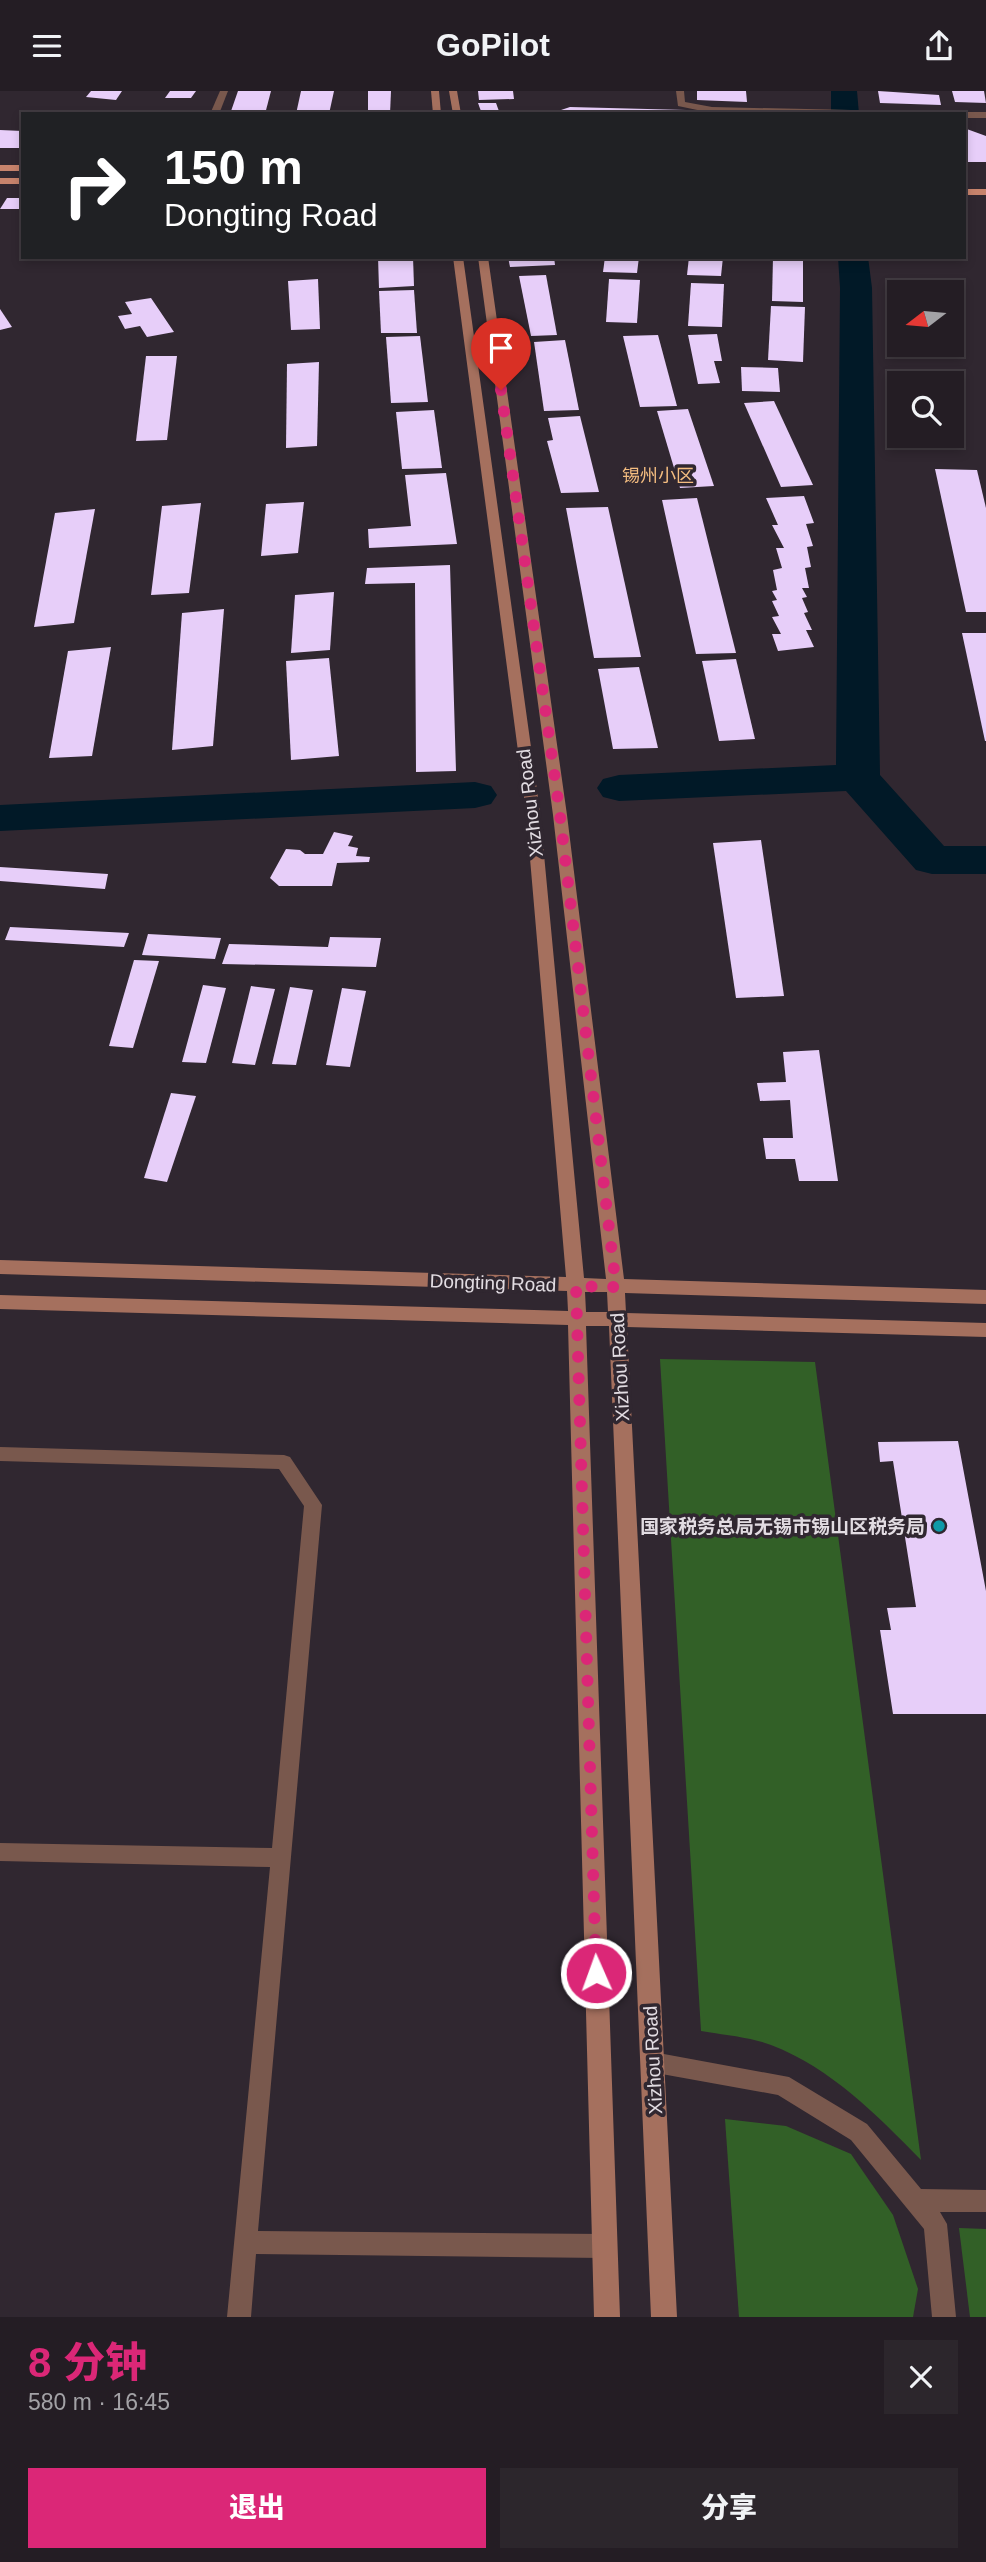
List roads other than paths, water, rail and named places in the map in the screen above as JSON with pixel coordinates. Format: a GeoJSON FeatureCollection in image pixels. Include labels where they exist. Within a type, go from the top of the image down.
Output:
{"type":"FeatureCollection","features":[{"type":"Feature","properties":{"kind":"main road"},"geometry":{"type":"LineString","coordinates":[[0,168],[21,168]]}},
{"type":"Feature","properties":{"kind":"main road"},"geometry":{"type":"LineString","coordinates":[[0,181],[21,181]]}},
{"type":"Feature","properties":{"kind":"main road"},"geometry":{"type":"LineString","coordinates":[[966,192],[986,193]]}},
{"type":"Feature","properties":{"kind":"street"},"geometry":{"type":"LineString","coordinates":[[215,112],[224,91]]}},
{"type":"Feature","properties":{"kind":"street"},"geometry":{"type":"LineString","coordinates":[[435,91],[437,112]]}},
{"type":"Feature","properties":{"kind":"street"},"geometry":{"type":"LineString","coordinates":[[453,91],[457,112]]}},
{"type":"Feature","properties":{"kind":"street"},"geometry":{"type":"LineString","coordinates":[[680,91],[681,104],[712,110],[788,112]]}},
{"type":"Feature","properties":{"kind":"street"},"geometry":{"type":"LineString","coordinates":[[966,115],[986,115]]}},
{"type":"Feature","properties":{"kind":"street","name":"Xizhou Road"},"geometry":{"type":"LineString","coordinates":[[458,259],[533,812],[576,1286],[607,2317]]}},
{"type":"Feature","properties":{"kind":"street","name":"Xizhou Road"},"geometry":{"type":"LineString","coordinates":[[483,259],[560,815],[616,1287],[664,2317]]}},
{"type":"Feature","properties":{"kind":"street","name":"Dongting Road"},"geometry":{"type":"LineString","coordinates":[[0,1268],[986,1297]]}},
{"type":"Feature","properties":{"kind":"street","name":"Dongting Road"},"geometry":{"type":"LineString","coordinates":[[0,1302],[986,1330]]}},
{"type":"Feature","properties":{"kind":"lane"},"geometry":{"type":"LineString","coordinates":[[0,1454],[284,1462],[313,1505],[248,2242],[239,2317]]}},
{"type":"Feature","properties":{"kind":"lane"},"geometry":{"type":"LineString","coordinates":[[0,1851],[282,1859]]}},
{"type":"Feature","properties":{"kind":"lane"},"geometry":{"type":"LineString","coordinates":[[653,2063],[780,2085],[859,2132],[935,2224],[944,2317]]}},
{"type":"Feature","properties":{"kind":"lane"},"geometry":{"type":"LineString","coordinates":[[915,2200],[986,2201]]}},
{"type":"Feature","properties":{"kind":"lane"},"geometry":{"type":"LineString","coordinates":[[248,2242],[605,2246]]}},
{"type":"Feature","properties":{"kind":"waterway"},"geometry":{"type":"LineString","coordinates":[[844,91],[845,112]]}},
{"type":"Feature","properties":{"kind":"waterway"},"geometry":{"type":"LineString","coordinates":[[853,259],[856,288],[858,777]]}},
{"type":"Feature","properties":{"kind":"waterway"},"geometry":{"type":"LineString","coordinates":[[619,788],[858,777]]}},
{"type":"Feature","properties":{"kind":"waterway"},"geometry":{"type":"LineString","coordinates":[[858,777],[932,860],[986,860]]}},
{"type":"Feature","properties":{"kind":"waterway"},"geometry":{"type":"LineString","coordinates":[[0,818],[475,795]]}},
{"type":"Feature","properties":{"kind":"place","name":"国家税务总局无锡市锡山区税务局"},"geometry":{"type":"Point","coordinates":[939,1526]}},
{"type":"Feature","properties":{"kind":"district","name":"锡州小区"},"geometry":{"type":"Point","coordinates":[658,476]}}]}
